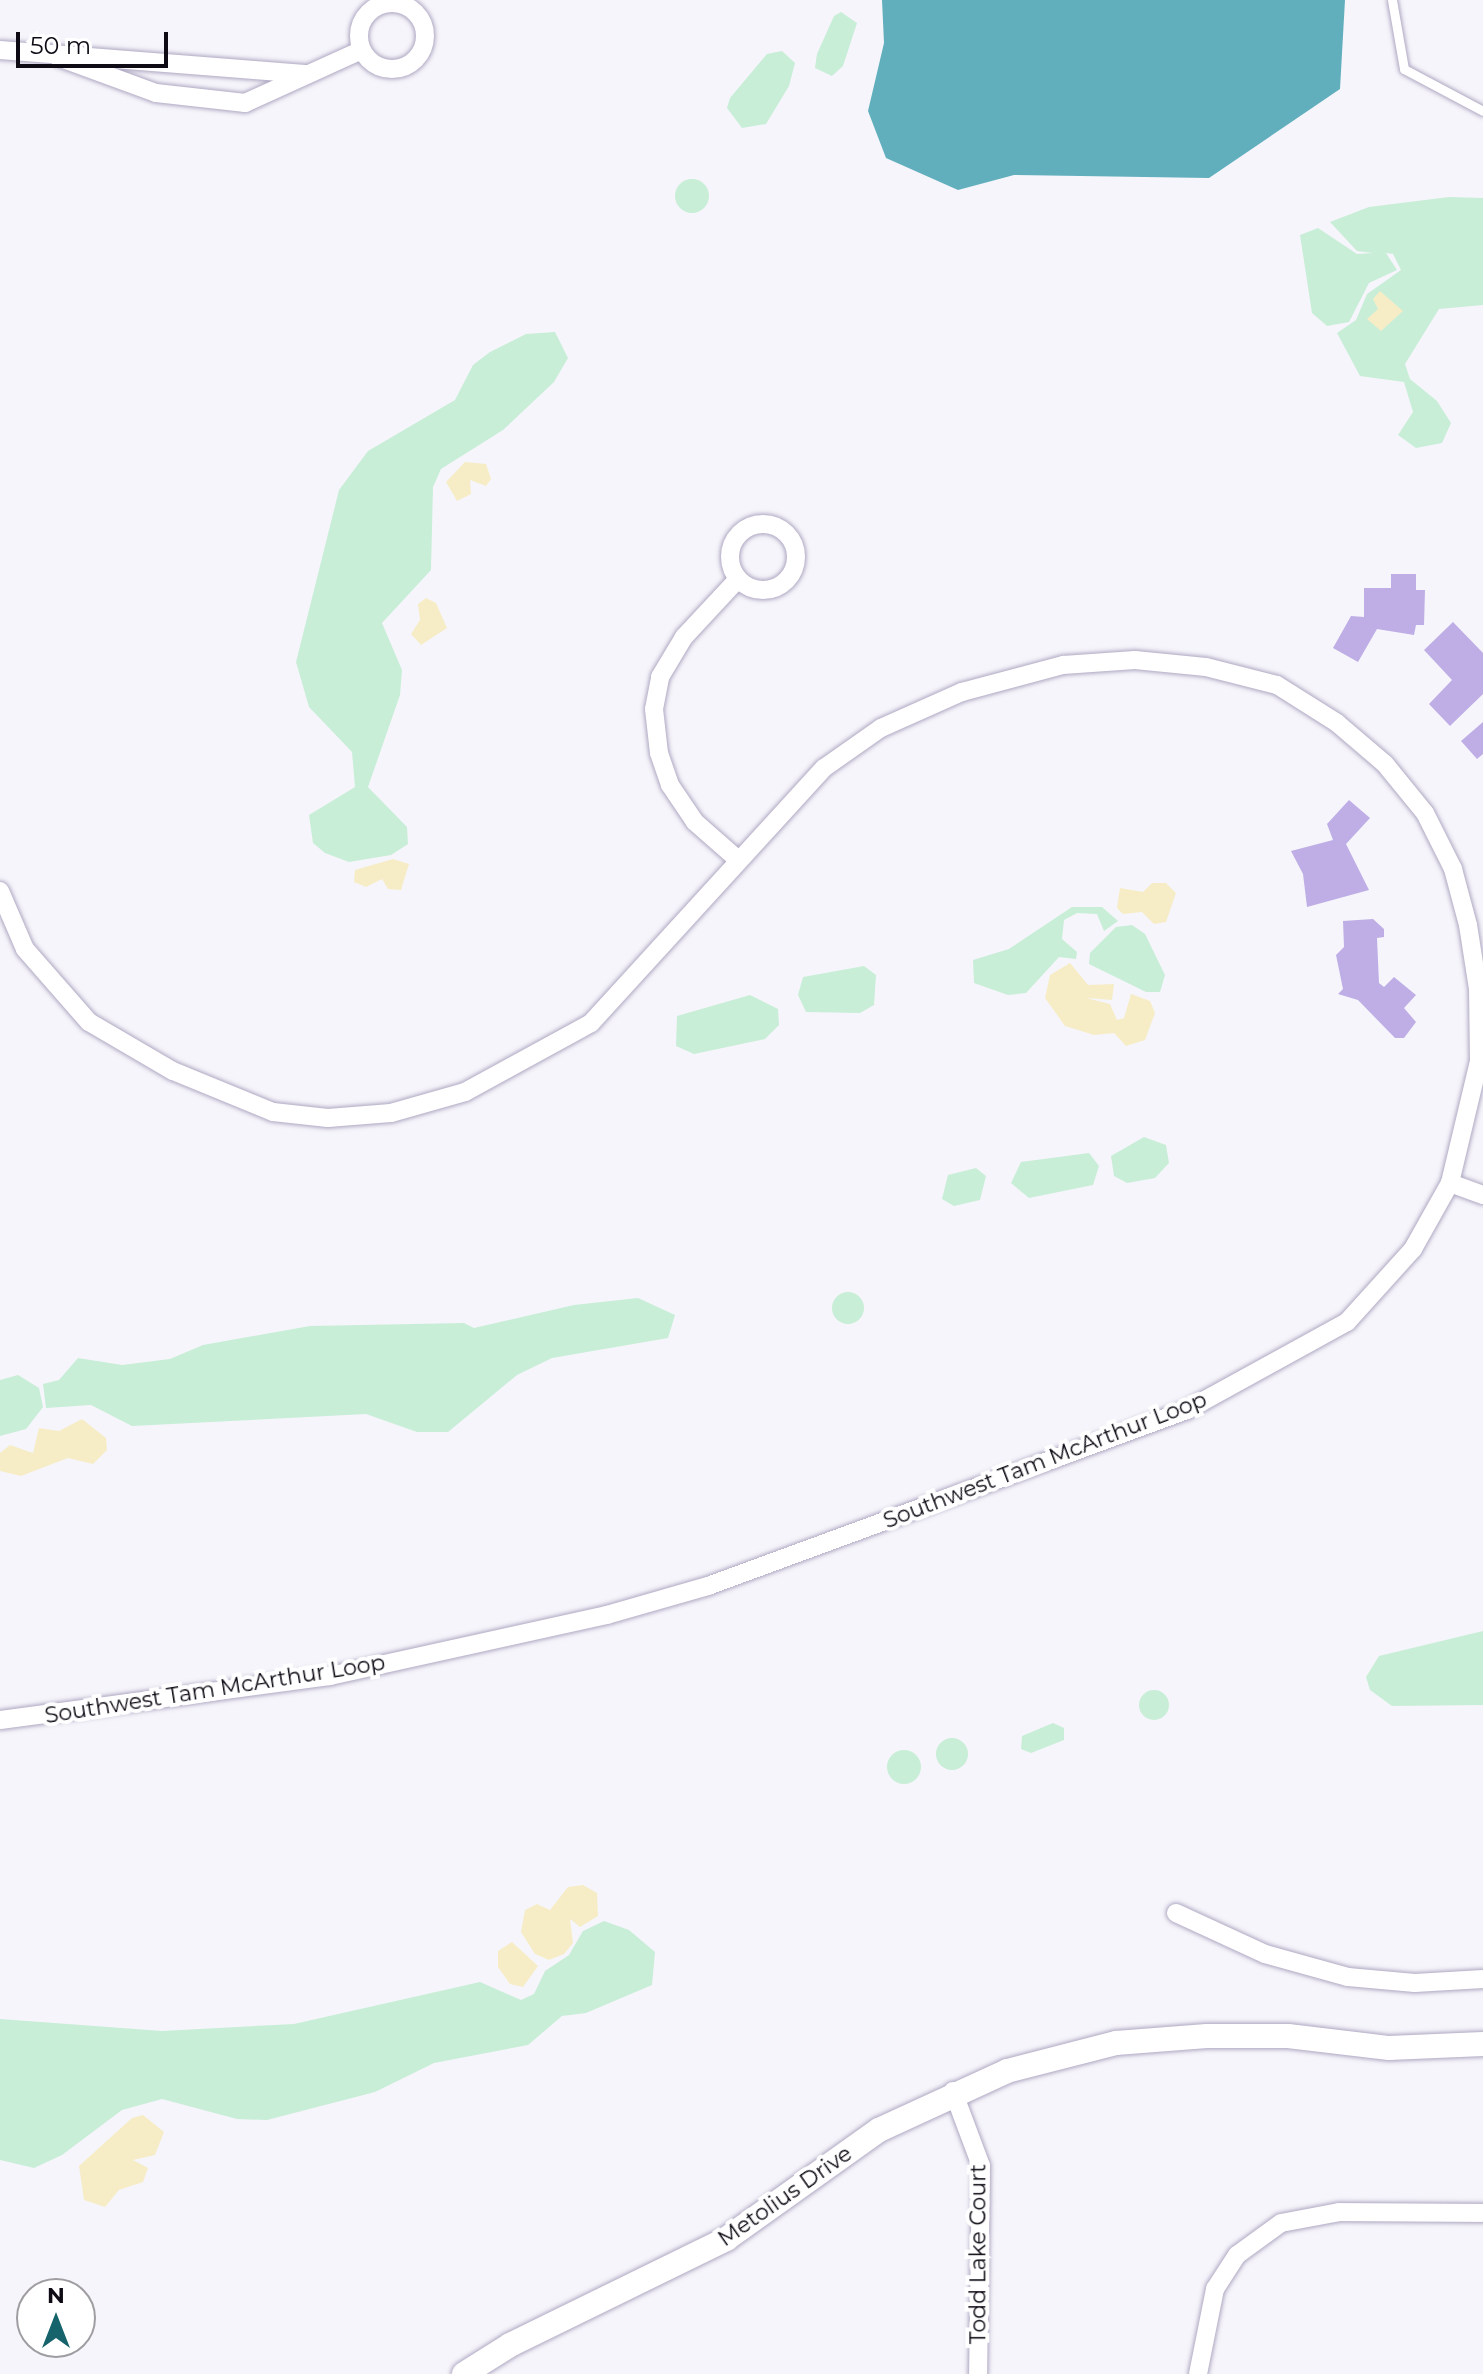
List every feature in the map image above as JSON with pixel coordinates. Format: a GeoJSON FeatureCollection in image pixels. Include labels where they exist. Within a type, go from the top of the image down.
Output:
{"type":"FeatureCollection","features":[{"type":"Feature","properties":{"kind":"street"},"geometry":{"type":"LineString","coordinates":[[0,50],[58,57],[311,74]]}},
{"type":"Feature","properties":{"kind":"street"},"geometry":{"type":"LineString","coordinates":[[58,57],[156,93],[245,103],[362,50]]}},
{"type":"Feature","properties":{"kind":"street"},"geometry":{"type":"LineString","coordinates":[[736,858],[695,822],[670,785],[654,709],[660,677],[684,637],[738,579]]}},
{"type":"Feature","properties":{"kind":"street","name":"Southwest Tam McArthur Loop"},"geometry":{"type":"LineString","coordinates":[[0,891],[25,949],[89,1022],[173,1071],[273,1112],[328,1118],[391,1113],[465,1092],[591,1023],[736,858],[824,768],[881,728],[962,692],[1063,665],[1135,660],[1206,667],[1277,685],[1337,723],[1385,764],[1425,813],[1453,869],[1478,989],[1479,1061],[1450,1183],[1413,1249],[1347,1322],[1279,1365],[1172,1416],[708,1586],[607,1615],[330,1676],[0,1720]]}},
{"type":"Feature","properties":{"kind":"street"},"geometry":{"type":"LineString","coordinates":[[1450,1183],[1483,1195]]}},
{"type":"Feature","properties":{"kind":"street"},"geometry":{"type":"LineString","coordinates":[[1176,1913],[1265,1954],[1348,1977],[1415,1983],[1483,1979]]}},
{"type":"Feature","properties":{"kind":"street","name":"Metolius Drive"},"geometry":{"type":"LineString","coordinates":[[464,2374],[523,2338],[726,2239],[879,2130],[953,2091],[1116,2043],[1207,2036],[1288,2036],[1389,2048],[1483,2044]]}},
{"type":"Feature","properties":{"kind":"street","name":"Todd Lake Court"},"geometry":{"type":"LineString","coordinates":[[953,2091],[981,2166],[978,2374]]}},
{"type":"Feature","properties":{"kind":"street"},"geometry":{"type":"LineString","coordinates":[[1198,2374],[1215,2289],[1237,2255],[1281,2223],[1339,2212],[1483,2213]]}},
{"type":"Feature","properties":{"kind":"lane"},"geometry":{"type":"LineString","coordinates":[[1392,0],[1404,69],[1483,111]]}},
{"type":"Feature","properties":{"kind":"green space"},"geometry":{"type":"Polygon","coordinates":[[[841,12],[857,23],[843,66],[832,76],[815,68],[817,54],[834,16],[841,12]]]}},
{"type":"Feature","properties":{"kind":"green space"},"geometry":{"type":"Polygon","coordinates":[[[782,51],[795,63],[789,86],[766,124],[742,128],[727,108],[730,98],[767,54],[782,51]]]}},
{"type":"Feature","properties":{"kind":"green space"},"geometry":{"type":"Polygon","coordinates":[[[692,179],[704,184],[709,196],[704,208],[692,213],[680,208],[675,196],[680,184],[692,179]]]}},
{"type":"Feature","properties":{"kind":"green space"},"geometry":{"type":"Polygon","coordinates":[[[1449,197],[1483,198],[1483,305],[1439,309],[1405,364],[1410,379],[1437,401],[1451,423],[1442,443],[1416,448],[1398,435],[1413,412],[1404,382],[1360,376],[1337,333],[1356,320],[1367,294],[1401,270],[1393,254],[1386,253],[1397,270],[1369,283],[1349,322],[1327,326],[1312,313],[1300,235],[1318,228],[1357,254],[1373,253],[1357,251],[1330,222],[1369,207],[1449,197]]]}},
{"type":"Feature","properties":{"kind":"green space"},"geometry":{"type":"Polygon","coordinates":[[[555,332],[568,358],[554,382],[503,430],[441,469],[433,487],[431,570],[382,623],[402,670],[400,695],[368,787],[407,827],[408,844],[391,855],[349,862],[325,853],[313,843],[309,815],[355,787],[352,752],[309,707],[296,662],[339,490],[368,451],[455,400],[473,365],[490,352],[526,334],[555,332]]]}},
{"type":"Feature","properties":{"kind":"green space"},"geometry":{"type":"Polygon","coordinates":[[[1072,907],[1102,907],[1118,921],[1104,931],[1097,914],[1077,913],[1064,920],[1062,939],[1077,952],[1076,959],[1059,957],[1026,993],[1008,995],[974,983],[973,960],[1009,949],[1072,907]]]}},
{"type":"Feature","properties":{"kind":"green space"},"geometry":{"type":"Polygon","coordinates":[[[1132,925],[1145,934],[1165,975],[1160,992],[1146,992],[1089,964],[1090,953],[1116,927],[1132,925]]]}},
{"type":"Feature","properties":{"kind":"green space"},"geometry":{"type":"Polygon","coordinates":[[[864,966],[876,975],[874,1005],[860,1013],[806,1012],[798,995],[803,977],[864,966]]]}},
{"type":"Feature","properties":{"kind":"green space"},"geometry":{"type":"Polygon","coordinates":[[[750,995],[778,1009],[779,1025],[765,1039],[694,1054],[676,1046],[677,1016],[750,995]]]}},
{"type":"Feature","properties":{"kind":"green space"},"geometry":{"type":"Polygon","coordinates":[[[1144,1137],[1166,1145],[1169,1163],[1155,1178],[1127,1183],[1114,1176],[1111,1156],[1144,1137]]]}},
{"type":"Feature","properties":{"kind":"green space"},"geometry":{"type":"Polygon","coordinates":[[[1089,1153],[1099,1166],[1093,1185],[1029,1198],[1011,1183],[1021,1162],[1089,1153]]]}},
{"type":"Feature","properties":{"kind":"green space"},"geometry":{"type":"Polygon","coordinates":[[[976,1168],[986,1176],[980,1200],[954,1206],[942,1199],[948,1175],[976,1168]]]}},
{"type":"Feature","properties":{"kind":"green space"},"geometry":{"type":"Polygon","coordinates":[[[848,1292],[859,1297],[864,1308],[859,1319],[848,1324],[837,1319],[832,1308],[837,1297],[848,1292]]]}},
{"type":"Feature","properties":{"kind":"green space"},"geometry":{"type":"Polygon","coordinates":[[[638,1298],[675,1315],[668,1338],[552,1358],[517,1375],[448,1432],[417,1432],[366,1414],[132,1426],[91,1405],[46,1408],[43,1384],[59,1380],[78,1358],[122,1365],[170,1359],[203,1345],[310,1326],[464,1323],[474,1328],[574,1305],[638,1298]]]}},
{"type":"Feature","properties":{"kind":"green space"},"geometry":{"type":"Polygon","coordinates":[[[18,1375],[39,1388],[43,1407],[26,1429],[0,1436],[0,1380],[18,1375]]]}},
{"type":"Feature","properties":{"kind":"green space"},"geometry":{"type":"Polygon","coordinates":[[[1483,1631],[1483,1705],[1392,1706],[1370,1690],[1366,1677],[1379,1656],[1483,1631]]]}},
{"type":"Feature","properties":{"kind":"green space"},"geometry":{"type":"Polygon","coordinates":[[[1154,1690],[1164,1695],[1169,1705],[1164,1715],[1154,1720],[1144,1715],[1139,1705],[1144,1695],[1154,1690]]]}},
{"type":"Feature","properties":{"kind":"green space"},"geometry":{"type":"Polygon","coordinates":[[[1053,1723],[1064,1728],[1064,1740],[1031,1753],[1021,1749],[1022,1736],[1053,1723]]]}},
{"type":"Feature","properties":{"kind":"green space"},"geometry":{"type":"Polygon","coordinates":[[[952,1738],[963,1743],[968,1754],[963,1765],[952,1770],[941,1765],[936,1754],[941,1743],[952,1738]]]}},
{"type":"Feature","properties":{"kind":"green space"},"geometry":{"type":"Polygon","coordinates":[[[904,1750],[916,1755],[921,1767],[916,1779],[904,1784],[892,1779],[887,1767],[892,1755],[904,1750]]]}},
{"type":"Feature","properties":{"kind":"green space"},"geometry":{"type":"Polygon","coordinates":[[[604,1921],[629,1930],[655,1952],[652,1985],[586,2013],[562,2016],[528,2045],[434,2063],[375,2092],[267,2120],[237,2119],[162,2099],[122,2110],[62,2155],[34,2168],[0,2160],[0,2019],[162,2031],[294,2024],[480,1982],[521,2000],[534,1994],[545,1971],[569,1955],[583,1931],[604,1921]]]}},
{"type":"Feature","properties":{"kind":"sand"},"geometry":{"type":"Polygon","coordinates":[[[1380,291],[1403,311],[1381,331],[1367,319],[1378,309],[1373,299],[1380,291]]]}},
{"type":"Feature","properties":{"kind":"sand"},"geometry":{"type":"Polygon","coordinates":[[[465,462],[486,464],[491,479],[486,486],[470,480],[471,494],[457,501],[446,482],[465,462]]]}},
{"type":"Feature","properties":{"kind":"sand"},"geometry":{"type":"Polygon","coordinates":[[[426,598],[436,603],[447,628],[421,645],[411,634],[420,620],[418,604],[426,598]]]}},
{"type":"Feature","properties":{"kind":"sand"},"geometry":{"type":"Polygon","coordinates":[[[393,859],[409,864],[401,890],[388,889],[382,879],[366,887],[354,882],[355,870],[393,859]]]}},
{"type":"Feature","properties":{"kind":"sand"},"geometry":{"type":"Polygon","coordinates":[[[1152,883],[1166,883],[1176,893],[1166,922],[1154,924],[1142,912],[1123,914],[1117,908],[1120,888],[1143,892],[1152,883]]]}},
{"type":"Feature","properties":{"kind":"sand"},"geometry":{"type":"Polygon","coordinates":[[[1070,963],[1088,985],[1114,984],[1112,1000],[1086,998],[1110,1004],[1117,1020],[1124,1018],[1131,994],[1150,1001],[1155,1013],[1145,1040],[1126,1046],[1114,1033],[1094,1035],[1065,1026],[1045,998],[1050,975],[1070,963]]]}},
{"type":"Feature","properties":{"kind":"sand"},"geometry":{"type":"Polygon","coordinates":[[[82,1419],[106,1438],[107,1450],[93,1464],[68,1458],[21,1476],[0,1471],[0,1453],[10,1445],[33,1453],[39,1428],[59,1431],[82,1419]]]}},
{"type":"Feature","properties":{"kind":"sand"},"geometry":{"type":"Polygon","coordinates":[[[583,1885],[597,1893],[598,1916],[580,1927],[570,1919],[573,1943],[564,1954],[549,1960],[535,1954],[521,1932],[525,1910],[537,1904],[550,1910],[568,1887],[583,1885]]]}},
{"type":"Feature","properties":{"kind":"sand"},"geometry":{"type":"Polygon","coordinates":[[[512,1942],[538,1966],[523,1987],[510,1984],[498,1967],[498,1951],[512,1942]]]}},
{"type":"Feature","properties":{"kind":"sand"},"geometry":{"type":"Polygon","coordinates":[[[143,2115],[164,2132],[155,2155],[133,2160],[148,2168],[143,2182],[119,2190],[105,2207],[84,2200],[79,2166],[132,2118],[143,2115]]]}},
{"type":"Feature","properties":{"kind":"water"},"geometry":{"type":"Polygon","coordinates":[[[882,0],[1345,0],[1340,89],[1209,178],[1014,175],[958,190],[886,158],[868,111],[884,43],[882,0]]]}},
{"type":"Feature","properties":{"kind":"building"},"geometry":{"type":"Polygon","coordinates":[[[1391,574],[1416,574],[1416,590],[1425,590],[1424,625],[1416,625],[1414,635],[1377,629],[1358,662],[1333,648],[1351,616],[1364,617],[1364,588],[1391,588],[1391,574]]]}},
{"type":"Feature","properties":{"kind":"building"},"geometry":{"type":"Polygon","coordinates":[[[1453,622],[1483,653],[1483,694],[1450,726],[1429,704],[1452,680],[1424,650],[1453,622]]]}},
{"type":"Feature","properties":{"kind":"building"},"geometry":{"type":"Polygon","coordinates":[[[1483,722],[1483,754],[1477,759],[1461,741],[1483,722]]]}},
{"type":"Feature","properties":{"kind":"building"},"geometry":{"type":"Polygon","coordinates":[[[1349,800],[1370,818],[1346,844],[1369,890],[1307,907],[1303,874],[1291,851],[1333,840],[1327,824],[1349,800]]]}},
{"type":"Feature","properties":{"kind":"building"},"geometry":{"type":"Polygon","coordinates":[[[1373,919],[1384,929],[1384,937],[1377,938],[1379,983],[1384,987],[1394,977],[1416,995],[1404,1008],[1416,1022],[1404,1038],[1395,1038],[1358,1000],[1338,994],[1343,989],[1336,955],[1344,947],[1343,921],[1373,919]]]}}]}
